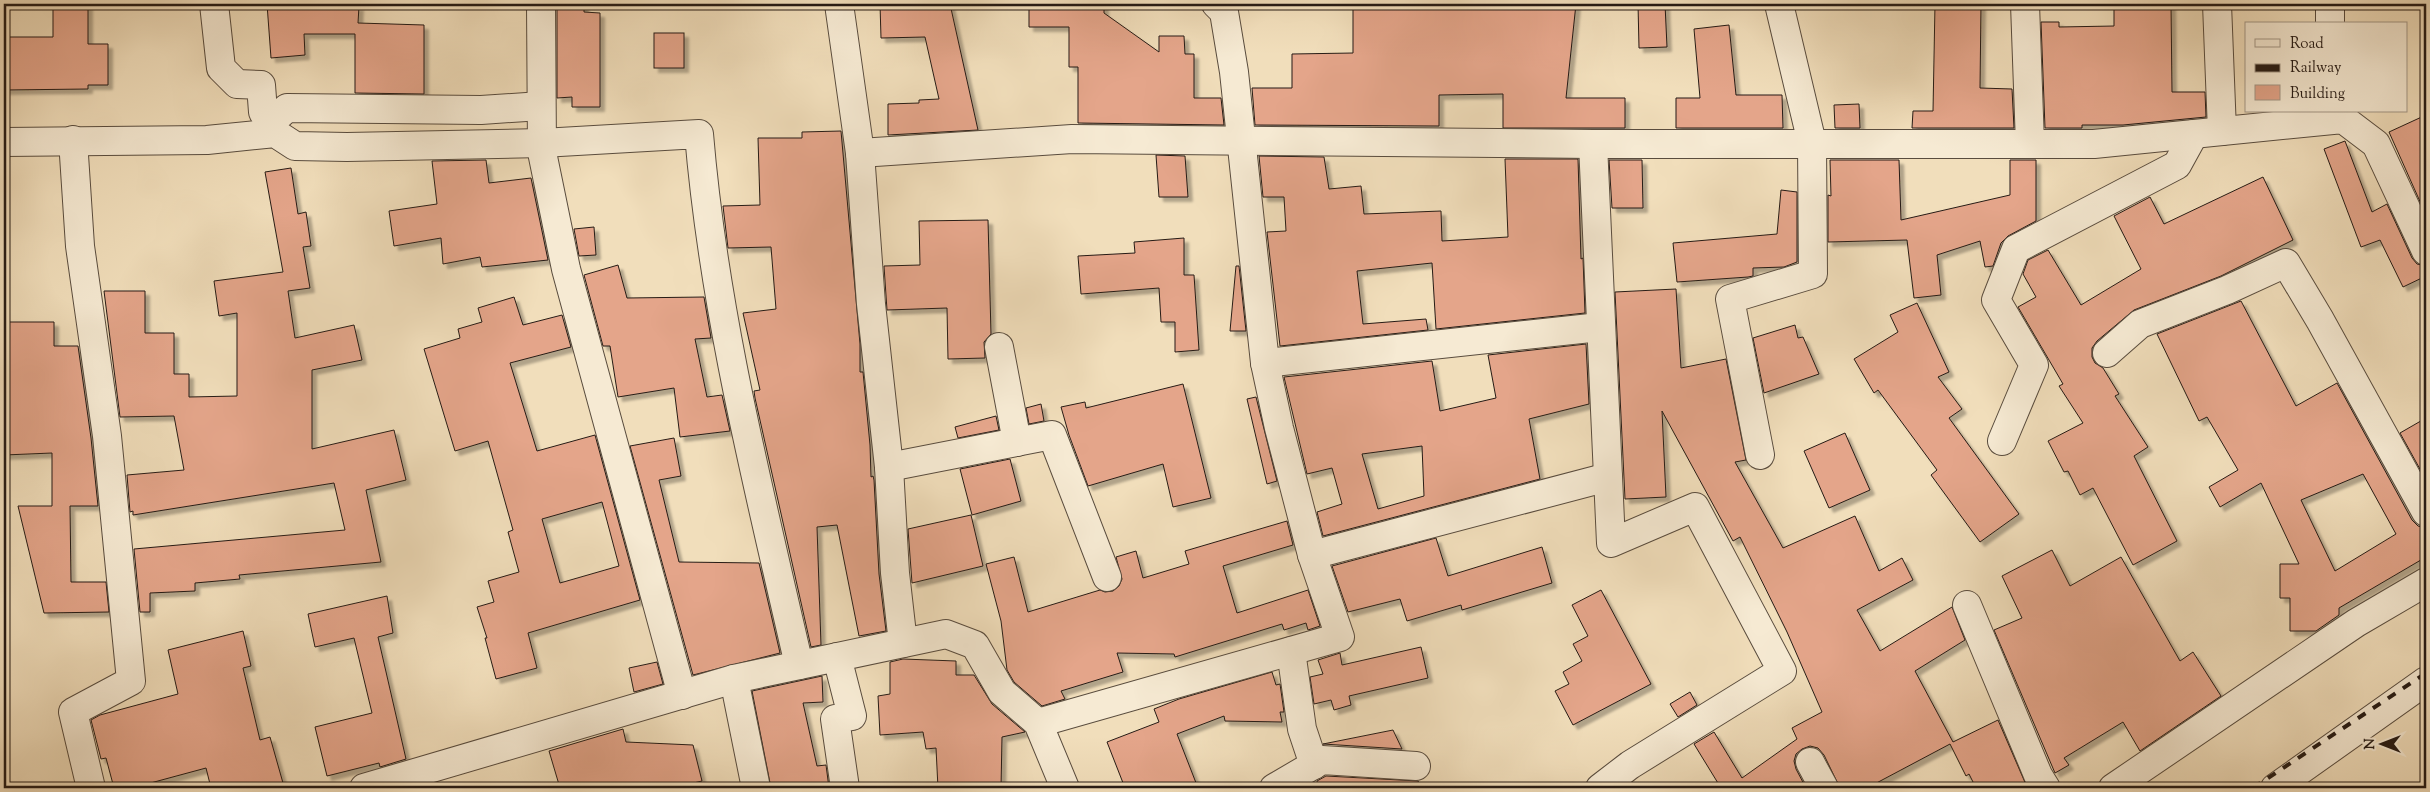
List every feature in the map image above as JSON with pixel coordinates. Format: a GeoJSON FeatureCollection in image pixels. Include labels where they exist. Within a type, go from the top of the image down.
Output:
{"type":"FeatureCollection","features":[{"type":"Feature","properties":{"kind":"street"},"geometry":{"type":"LineString","coordinates":[[214,4],[221,68],[237,84],[261,85],[263,112],[272,128],[295,146],[542,143],[699,134],[711,249],[740,402],[799,665]]}},
{"type":"Feature","properties":{"kind":"street"},"geometry":{"type":"LineString","coordinates":[[541,4],[542,143],[566,269],[682,695]]}},
{"type":"Feature","properties":{"kind":"street"},"geometry":{"type":"LineString","coordinates":[[838,4],[860,152],[871,304],[889,468],[894,573],[903,643]]}},
{"type":"Feature","properties":{"kind":"street"},"geometry":{"type":"LineString","coordinates":[[1038,723],[1340,637],[1312,555],[1265,363],[1234,72],[1224,12],[1216,4]]}},
{"type":"Feature","properties":{"kind":"street"},"geometry":{"type":"LineString","coordinates":[[1760,456],[1730,299],[1813,274],[1812,143],[1779,4]]}},
{"type":"Feature","properties":{"kind":"street"},"geometry":{"type":"LineString","coordinates":[[2025,4],[2030,144]]}},
{"type":"Feature","properties":{"kind":"street"},"geometry":{"type":"LineString","coordinates":[[2217,4],[2222,131]]}},
{"type":"Feature","properties":{"kind":"street"},"geometry":{"type":"LineString","coordinates":[[2330,4],[2330,22]]}},
{"type":"Feature","properties":{"kind":"street"},"geometry":{"type":"LineString","coordinates":[[4,142],[208,140],[272,128],[287,108],[481,110],[541,106]]}},
{"type":"Feature","properties":{"kind":"street"},"geometry":{"type":"LineString","coordinates":[[860,152],[1072,139],[1593,144],[2094,144],[2222,131],[2330,116],[2344,119],[2376,144],[2426,251]]}},
{"type":"Feature","properties":{"kind":"street"},"geometry":{"type":"LineString","coordinates":[[2002,441],[2034,365],[1996,300],[2016,249],[2177,166],[2194,134]]}},
{"type":"Feature","properties":{"kind":"street"},"geometry":{"type":"LineString","coordinates":[[73,140],[80,246],[107,436],[131,681],[73,712],[91,788]]}},
{"type":"Feature","properties":{"kind":"street"},"geometry":{"type":"LineString","coordinates":[[1593,144],[1611,543],[1695,507],[1782,671],[1630,765],[1600,788]]}},
{"type":"Feature","properties":{"kind":"street"},"geometry":{"type":"LineString","coordinates":[[2107,352],[2140,324],[2227,290],[2286,264],[2320,320],[2426,512]]}},
{"type":"Feature","properties":{"kind":"street"},"geometry":{"type":"LineString","coordinates":[[1265,363],[1600,327]]}},
{"type":"Feature","properties":{"kind":"street"},"geometry":{"type":"LineString","coordinates":[[1000,347],[1017,442]]}},
{"type":"Feature","properties":{"kind":"street"},"geometry":{"type":"LineString","coordinates":[[889,468],[1052,434],[1107,577]]}},
{"type":"Feature","properties":{"kind":"street"},"geometry":{"type":"LineString","coordinates":[[1312,555],[1608,477]]}},
{"type":"Feature","properties":{"kind":"street"},"geometry":{"type":"LineString","coordinates":[[2113,788],[2356,623],[2426,582]]}},
{"type":"Feature","properties":{"kind":"street"},"geometry":{"type":"LineString","coordinates":[[1967,605],[2038,775],[2046,788]]}},
{"type":"Feature","properties":{"kind":"street"},"geometry":{"type":"LineString","coordinates":[[364,788],[734,679],[946,634],[975,645],[1002,692],[1038,723],[1065,788]]}},
{"type":"Feature","properties":{"kind":"street"},"geometry":{"type":"LineString","coordinates":[[1291,652],[1302,729],[1314,765]]}},
{"type":"Feature","properties":{"kind":"street"},"geometry":{"type":"LineString","coordinates":[[837,657],[852,716],[835,719],[845,788]]}},
{"type":"Feature","properties":{"kind":"street"},"geometry":{"type":"LineString","coordinates":[[734,679],[756,788]]}},
{"type":"Feature","properties":{"kind":"street"},"geometry":{"type":"LineString","coordinates":[[2276,788],[2426,682]]}},
{"type":"Feature","properties":{"kind":"street"},"geometry":{"type":"LineString","coordinates":[[1274,788],[1322,760],[1416,766]]}},
{"type":"Feature","properties":{"kind":"street"},"geometry":{"type":"LineString","coordinates":[[1810,762],[1824,788]]}},
{"type":"Feature","properties":{"kind":"building"},"geometry":{"type":"Polygon","coordinates":[[[53,4],[88,4],[88,44],[108,44],[108,85],[88,85],[88,89],[4,90],[4,37],[53,37],[53,4]]]}},
{"type":"Feature","properties":{"kind":"building"},"geometry":{"type":"Polygon","coordinates":[[[267,4],[341,4],[341,6],[359,6],[358,23],[424,25],[424,94],[355,93],[355,34],[304,34],[305,55],[271,58],[267,4]]]}},
{"type":"Feature","properties":{"kind":"building"},"geometry":{"type":"Polygon","coordinates":[[[557,4],[584,4],[584,12],[600,13],[600,107],[572,107],[572,97],[557,98],[557,4]]]}},
{"type":"Feature","properties":{"kind":"building"},"geometry":{"type":"Polygon","coordinates":[[[880,4],[950,4],[978,130],[888,135],[888,104],[919,103],[919,100],[939,99],[925,37],[881,38],[880,4]]]}},
{"type":"Feature","properties":{"kind":"building"},"geometry":{"type":"Polygon","coordinates":[[[1029,4],[1104,4],[1104,13],[1159,52],[1159,36],[1184,36],[1185,54],[1194,54],[1194,98],[1221,98],[1224,125],[1078,123],[1078,67],[1069,67],[1069,27],[1029,27],[1029,4]]]}},
{"type":"Feature","properties":{"kind":"building"},"geometry":{"type":"Polygon","coordinates":[[[1353,4],[1576,4],[1566,98],[1625,98],[1625,128],[1503,128],[1503,94],[1439,95],[1439,126],[1255,125],[1252,88],[1292,88],[1292,54],[1353,53],[1353,4]]]}},
{"type":"Feature","properties":{"kind":"building"},"geometry":{"type":"Polygon","coordinates":[[[1638,4],[1665,4],[1667,47],[1639,48],[1638,4]]]}},
{"type":"Feature","properties":{"kind":"building"},"geometry":{"type":"Polygon","coordinates":[[[1935,4],[1981,4],[1980,88],[2012,89],[2014,128],[1912,128],[1913,111],[1933,111],[1935,4]]]}},
{"type":"Feature","properties":{"kind":"building"},"geometry":{"type":"Polygon","coordinates":[[[2114,4],[2171,4],[2172,92],[2205,92],[2206,117],[2123,125],[2082,125],[2082,128],[2045,128],[2041,22],[2059,22],[2059,27],[2114,26],[2114,4]]]}},
{"type":"Feature","properties":{"kind":"building"},"geometry":{"type":"Polygon","coordinates":[[[1729,25],[1736,95],[1782,95],[1783,128],[1676,128],[1676,98],[1700,98],[1694,29],[1729,25]]]}},
{"type":"Feature","properties":{"kind":"building"},"geometry":{"type":"Polygon","coordinates":[[[654,33],[684,33],[684,68],[654,68],[654,33]]]}},
{"type":"Feature","properties":{"kind":"building"},"geometry":{"type":"Polygon","coordinates":[[[1859,104],[1860,128],[1835,128],[1834,105],[1859,104]]]}},
{"type":"Feature","properties":{"kind":"building"},"geometry":{"type":"Polygon","coordinates":[[[2426,115],[2426,215],[2389,132],[2426,115]]]}},
{"type":"Feature","properties":{"kind":"building"},"geometry":{"type":"Polygon","coordinates":[[[841,131],[860,344],[860,372],[863,372],[871,477],[873,476],[874,480],[879,574],[886,631],[859,636],[837,525],[817,527],[821,645],[811,647],[755,398],[754,391],[760,390],[743,313],[776,309],[771,247],[728,248],[723,206],[760,205],[758,138],[802,138],[802,132],[841,131]]]}},
{"type":"Feature","properties":{"kind":"building"},"geometry":{"type":"Polygon","coordinates":[[[2345,141],[2372,212],[2387,204],[2412,258],[2417,264],[2426,266],[2426,276],[2403,287],[2380,240],[2361,247],[2324,149],[2345,141]]]}},
{"type":"Feature","properties":{"kind":"building"},"geometry":{"type":"Polygon","coordinates":[[[1156,155],[1185,156],[1188,197],[1159,197],[1156,155]]]}},
{"type":"Feature","properties":{"kind":"building"},"geometry":{"type":"Polygon","coordinates":[[[1259,156],[1324,157],[1329,189],[1361,186],[1364,214],[1441,211],[1442,241],[1508,237],[1505,159],[1578,159],[1581,259],[1583,258],[1585,313],[1436,329],[1432,263],[1357,271],[1363,324],[1426,319],[1428,330],[1280,346],[1267,232],[1286,231],[1284,197],[1263,197],[1259,156]]]}},
{"type":"Feature","properties":{"kind":"building"},"geometry":{"type":"Polygon","coordinates":[[[486,160],[489,183],[531,178],[548,260],[482,267],[480,257],[443,264],[441,238],[394,246],[389,211],[437,204],[432,161],[486,160]]]}},
{"type":"Feature","properties":{"kind":"building"},"geometry":{"type":"Polygon","coordinates":[[[1609,160],[1642,160],[1643,208],[1612,208],[1609,160]]]}},
{"type":"Feature","properties":{"kind":"building"},"geometry":{"type":"Polygon","coordinates":[[[1830,160],[1899,160],[1901,220],[2010,195],[2010,160],[2036,160],[2036,221],[2008,236],[2001,243],[1993,266],[1985,267],[1980,241],[1937,255],[1941,295],[1914,298],[1907,240],[1828,242],[1828,195],[1831,196],[1830,160]]]}},
{"type":"Feature","properties":{"kind":"building"},"geometry":{"type":"Polygon","coordinates":[[[291,168],[298,214],[306,212],[311,246],[303,247],[310,288],[288,291],[295,338],[354,325],[362,360],[312,370],[312,449],[394,430],[406,480],[366,490],[381,562],[239,575],[240,579],[195,583],[195,591],[150,593],[150,612],[140,612],[134,549],[345,530],[334,483],[133,515],[133,511],[130,512],[127,475],[184,470],[174,416],[120,417],[104,291],[145,291],[145,333],[174,333],[174,374],[189,374],[189,397],[237,396],[237,313],[219,316],[214,281],[283,272],[265,172],[291,168]]]}},
{"type":"Feature","properties":{"kind":"building"},"geometry":{"type":"Polygon","coordinates":[[[2263,177],[2293,240],[2221,276],[2134,310],[2097,341],[2092,348],[2092,357],[2095,363],[2103,368],[2119,394],[2115,396],[2148,447],[2134,456],[2177,541],[2133,565],[2093,488],[2080,495],[2068,471],[2064,472],[2048,441],[2083,423],[2059,386],[2063,384],[2018,307],[2036,297],[2023,274],[2028,260],[2048,250],[2081,305],[2141,269],[2114,216],[2150,197],[2164,224],[2263,177]]]}},
{"type":"Feature","properties":{"kind":"building"},"geometry":{"type":"Polygon","coordinates":[[[1781,190],[1797,192],[1797,262],[1784,267],[1753,268],[1753,276],[1748,277],[1677,282],[1673,243],[1777,234],[1781,190]]]}},
{"type":"Feature","properties":{"kind":"building"},"geometry":{"type":"Polygon","coordinates":[[[988,220],[991,334],[984,342],[985,358],[948,359],[947,308],[887,310],[884,266],[920,265],[919,221],[988,220]]]}},
{"type":"Feature","properties":{"kind":"building"},"geometry":{"type":"Polygon","coordinates":[[[594,227],[596,255],[579,256],[574,229],[594,227]]]}},
{"type":"Feature","properties":{"kind":"building"},"geometry":{"type":"Polygon","coordinates":[[[1184,238],[1184,275],[1194,275],[1199,350],[1175,352],[1175,322],[1161,322],[1159,288],[1081,294],[1078,256],[1135,253],[1134,242],[1184,238]]]}},
{"type":"Feature","properties":{"kind":"building"},"geometry":{"type":"Polygon","coordinates":[[[618,265],[627,298],[704,297],[711,338],[695,339],[707,397],[722,395],[730,431],[680,437],[674,388],[618,397],[610,346],[603,346],[584,275],[618,265]]]}},
{"type":"Feature","properties":{"kind":"building"},"geometry":{"type":"Polygon","coordinates":[[[1236,266],[1239,266],[1246,331],[1230,331],[1236,266]]]}},
{"type":"Feature","properties":{"kind":"building"},"geometry":{"type":"Polygon","coordinates":[[[1676,289],[1681,368],[1726,359],[1746,460],[1735,462],[1783,548],[1855,516],[1879,571],[1902,558],[1913,580],[1857,610],[1880,651],[1952,607],[1965,640],[1915,671],[1953,742],[1998,720],[2027,787],[1976,788],[1969,774],[1966,776],[1950,744],[1867,788],[1840,788],[1824,755],[1818,748],[1810,746],[1796,754],[1794,761],[1806,788],[1721,788],[1694,744],[1714,732],[1742,778],[1797,739],[1792,728],[1822,712],[1787,632],[1740,537],[1733,541],[1662,411],[1666,497],[1625,499],[1615,292],[1676,289]]]}},
{"type":"Feature","properties":{"kind":"building"},"geometry":{"type":"Polygon","coordinates":[[[514,297],[523,325],[562,315],[571,347],[510,363],[537,451],[595,435],[640,600],[528,633],[537,668],[496,679],[485,638],[487,638],[477,607],[494,602],[488,581],[519,572],[508,532],[513,530],[488,441],[455,451],[424,349],[460,338],[458,329],[482,322],[478,308],[514,297]],[[602,502],[542,519],[560,583],[619,566],[602,502]]]}},
{"type":"Feature","properties":{"kind":"building"},"geometry":{"type":"Polygon","coordinates":[[[2241,301],[2296,406],[2337,383],[2412,520],[2418,526],[2426,528],[2426,557],[2339,608],[2339,615],[2316,631],[2290,631],[2290,598],[2280,598],[2280,564],[2299,564],[2261,483],[2220,507],[2209,487],[2238,470],[2207,417],[2199,421],[2157,334],[2241,301]],[[2363,474],[2301,500],[2335,571],[2396,534],[2363,474]]]}},
{"type":"Feature","properties":{"kind":"building"},"geometry":{"type":"Polygon","coordinates":[[[1917,303],[1949,372],[1938,377],[1962,409],[1949,418],[2019,514],[1980,542],[1931,475],[1937,470],[1878,390],[1874,393],[1854,359],[1898,332],[1890,315],[1917,303]]]}},
{"type":"Feature","properties":{"kind":"building"},"geometry":{"type":"Polygon","coordinates":[[[4,322],[54,322],[54,346],[78,346],[98,506],[70,506],[71,582],[106,582],[109,612],[44,613],[18,506],[52,506],[52,453],[4,455],[4,322]]]}},
{"type":"Feature","properties":{"kind":"building"},"geometry":{"type":"Polygon","coordinates":[[[1795,325],[1798,338],[1803,337],[1819,374],[1764,393],[1753,338],[1795,325]]]}},
{"type":"Feature","properties":{"kind":"building"},"geometry":{"type":"Polygon","coordinates":[[[1586,344],[1589,404],[1529,419],[1540,479],[1323,536],[1317,512],[1342,504],[1332,468],[1307,474],[1284,377],[1432,361],[1440,411],[1496,398],[1488,355],[1586,344]],[[1422,446],[1362,454],[1378,509],[1424,496],[1422,446]]]}},
{"type":"Feature","properties":{"kind":"building"},"geometry":{"type":"Polygon","coordinates":[[[1183,384],[1211,498],[1173,507],[1163,464],[1088,486],[1061,407],[1085,402],[1086,408],[1183,384]]]}},
{"type":"Feature","properties":{"kind":"building"},"geometry":{"type":"Polygon","coordinates":[[[1256,397],[1277,481],[1267,484],[1247,399],[1256,397]]]}},
{"type":"Feature","properties":{"kind":"building"},"geometry":{"type":"Polygon","coordinates":[[[1041,404],[1044,421],[1029,424],[1026,408],[1041,404]]]}},
{"type":"Feature","properties":{"kind":"building"},"geometry":{"type":"Polygon","coordinates":[[[996,416],[999,430],[958,438],[955,427],[996,416]]]}},
{"type":"Feature","properties":{"kind":"building"},"geometry":{"type":"Polygon","coordinates":[[[2426,418],[2426,480],[2400,433],[2426,418]]]}},
{"type":"Feature","properties":{"kind":"building"},"geometry":{"type":"Polygon","coordinates":[[[1845,433],[1870,490],[1829,508],[1804,451],[1845,433]]]}},
{"type":"Feature","properties":{"kind":"building"},"geometry":{"type":"Polygon","coordinates":[[[674,438],[681,476],[659,480],[679,562],[759,563],[780,653],[693,675],[630,446],[674,438]]]}},
{"type":"Feature","properties":{"kind":"building"},"geometry":{"type":"Polygon","coordinates":[[[1010,459],[1021,501],[972,515],[960,469],[1010,459]]]}},
{"type":"Feature","properties":{"kind":"building"},"geometry":{"type":"Polygon","coordinates":[[[971,515],[983,566],[912,583],[908,529],[971,515]]]}},
{"type":"Feature","properties":{"kind":"building"},"geometry":{"type":"Polygon","coordinates":[[[1287,521],[1293,545],[1223,566],[1237,613],[1308,590],[1320,626],[1308,630],[1306,623],[1284,630],[1282,624],[1175,657],[1174,654],[1117,653],[1123,672],[1061,691],[1065,699],[1042,706],[1014,682],[1007,670],[1001,621],[986,564],[1014,557],[1028,612],[1100,590],[1105,592],[1113,591],[1119,586],[1122,579],[1116,557],[1136,551],[1143,578],[1189,564],[1185,551],[1287,521]]]}},
{"type":"Feature","properties":{"kind":"building"},"geometry":{"type":"Polygon","coordinates":[[[1436,538],[1448,576],[1542,547],[1552,583],[1462,610],[1461,605],[1407,621],[1400,599],[1348,612],[1332,566],[1436,538]]]}},
{"type":"Feature","properties":{"kind":"building"},"geometry":{"type":"Polygon","coordinates":[[[2052,550],[2070,586],[2121,557],[2180,661],[2193,652],[2221,696],[2140,751],[2123,722],[2064,758],[2069,765],[2055,773],[1994,630],[2022,618],[2002,576],[2052,550]]]}},
{"type":"Feature","properties":{"kind":"building"},"geometry":{"type":"Polygon","coordinates":[[[1601,590],[1651,684],[1573,725],[1555,691],[1569,684],[1563,672],[1582,661],[1573,644],[1588,636],[1572,605],[1601,590]]]}},
{"type":"Feature","properties":{"kind":"building"},"geometry":{"type":"Polygon","coordinates":[[[387,596],[393,633],[378,637],[406,759],[380,767],[379,763],[327,776],[315,727],[372,713],[354,638],[315,647],[308,614],[387,596]]]}},
{"type":"Feature","properties":{"kind":"building"},"geometry":{"type":"Polygon","coordinates":[[[243,631],[251,666],[243,668],[260,740],[270,737],[283,783],[259,788],[211,788],[206,768],[132,788],[114,788],[106,758],[101,759],[91,720],[100,715],[178,694],[168,650],[243,631]]]}},
{"type":"Feature","properties":{"kind":"building"},"geometry":{"type":"Polygon","coordinates":[[[1421,647],[1428,678],[1349,696],[1351,705],[1334,710],[1331,700],[1314,704],[1310,677],[1323,674],[1318,660],[1340,653],[1342,665],[1421,647]]]}},
{"type":"Feature","properties":{"kind":"building"},"geometry":{"type":"Polygon","coordinates":[[[903,659],[956,661],[956,675],[974,675],[992,704],[1025,732],[1002,737],[1001,788],[938,788],[936,748],[926,749],[923,732],[880,735],[878,696],[890,694],[890,662],[903,659]]]}},
{"type":"Feature","properties":{"kind":"building"},"geometry":{"type":"Polygon","coordinates":[[[657,662],[663,684],[634,692],[629,668],[657,662]]]}},
{"type":"Feature","properties":{"kind":"building"},"geometry":{"type":"Polygon","coordinates":[[[1272,672],[1276,685],[1280,684],[1284,712],[1280,712],[1282,722],[1225,721],[1224,716],[1177,734],[1198,788],[1125,788],[1107,742],[1159,722],[1154,709],[1179,699],[1272,672]]]}},
{"type":"Feature","properties":{"kind":"building"},"geometry":{"type":"Polygon","coordinates":[[[822,676],[823,702],[803,703],[817,766],[826,765],[829,788],[771,788],[752,691],[822,676]]]}},
{"type":"Feature","properties":{"kind":"building"},"geometry":{"type":"Polygon","coordinates":[[[1690,692],[1697,705],[1678,717],[1670,704],[1690,692]]]}},
{"type":"Feature","properties":{"kind":"building"},"geometry":{"type":"Polygon","coordinates":[[[623,729],[626,742],[693,745],[702,781],[672,788],[560,788],[549,751],[623,729]]]}},
{"type":"Feature","properties":{"kind":"building"},"geometry":{"type":"Polygon","coordinates":[[[1393,730],[1402,749],[1323,744],[1393,730]]]}},
{"type":"Feature","properties":{"kind":"building"},"geometry":{"type":"Polygon","coordinates":[[[1326,776],[1418,781],[1422,788],[1318,788],[1317,781],[1326,776]]]}},
{"type":"Feature","properties":{"kind":"railway"},"geometry":{"type":"LineString","coordinates":[[2253,788],[2426,673]]}}]}
